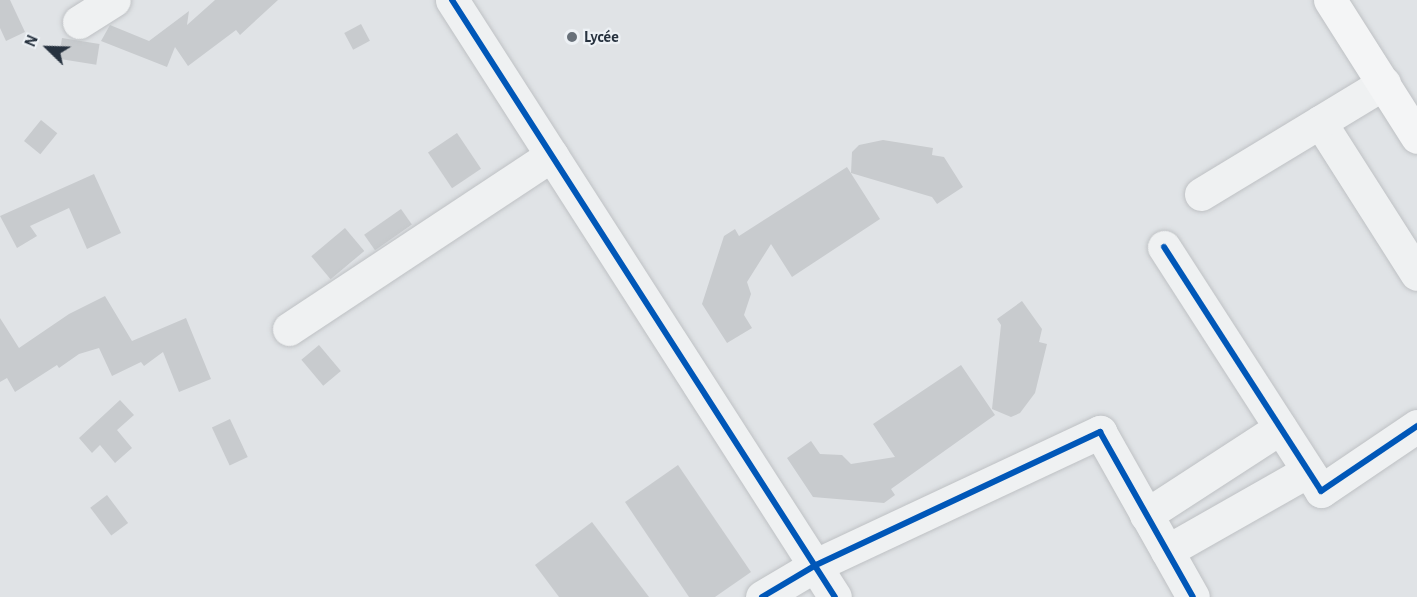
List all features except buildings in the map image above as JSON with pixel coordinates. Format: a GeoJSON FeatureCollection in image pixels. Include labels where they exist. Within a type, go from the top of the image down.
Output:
{"type":"FeatureCollection","features":[{"type":"Feature","properties":{"kind":"main road"},"geometry":{"type":"LineString","coordinates":[[1330,0],[1417,137]]}},
{"type":"Feature","properties":{"kind":"street"},"geometry":{"type":"LineString","coordinates":[[79,22],[114,0]]}},
{"type":"Feature","properties":{"kind":"street"},"geometry":{"type":"LineString","coordinates":[[452,0],[835,597]]}},
{"type":"Feature","properties":{"kind":"street"},"geometry":{"type":"LineString","coordinates":[[1201,194],[1384,83]]}},
{"type":"Feature","properties":{"kind":"street"},"geometry":{"type":"LineString","coordinates":[[1320,122],[1417,274]]}},
{"type":"Feature","properties":{"kind":"street"},"geometry":{"type":"LineString","coordinates":[[289,330],[552,155]]}},
{"type":"Feature","properties":{"kind":"street"},"geometry":{"type":"LineString","coordinates":[[1164,247],[1321,491],[1417,426]]}},
{"type":"Feature","properties":{"kind":"street"},"geometry":{"type":"LineString","coordinates":[[1146,515],[1280,428]]}},
{"type":"Feature","properties":{"kind":"street"},"geometry":{"type":"LineString","coordinates":[[762,597],[816,565],[1100,432],[1193,597]]}},
{"type":"Feature","properties":{"kind":"street"},"geometry":{"type":"LineString","coordinates":[[1167,551],[1308,471]]}},
{"type":"Feature","properties":{"kind":"cycle path"},"geometry":{"type":"LineString","coordinates":[[452,0],[835,597]]}},
{"type":"Feature","properties":{"kind":"cycle path"},"geometry":{"type":"LineString","coordinates":[[1164,247],[1321,491],[1417,426]]}},
{"type":"Feature","properties":{"kind":"cycle path"},"geometry":{"type":"LineString","coordinates":[[762,597],[816,565],[1100,432],[1193,597]]}},
{"type":"Feature","properties":{"kind":"place","name":"Lycée"},"geometry":{"type":"Point","coordinates":[572,37]}}]}
